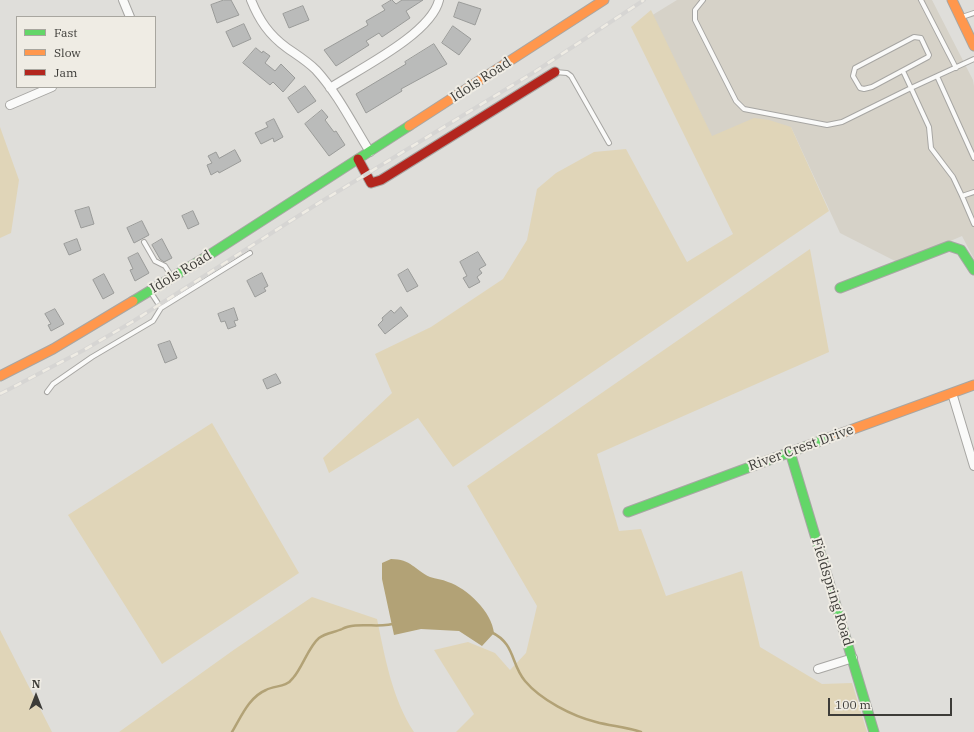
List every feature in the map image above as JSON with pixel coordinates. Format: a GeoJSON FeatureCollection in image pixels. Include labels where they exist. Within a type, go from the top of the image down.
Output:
{"type":"FeatureCollection","features":[{"type":"Feature","properties":{"kind":"street"},"geometry":{"type":"LineString","coordinates":[[123,0],[130,16]]}},
{"type":"Feature","properties":{"kind":"street"},"geometry":{"type":"LineString","coordinates":[[250,0],[265,27],[286,47],[302,58],[316,71],[330,88],[370,152]]}},
{"type":"Feature","properties":{"kind":"street"},"geometry":{"type":"LineString","coordinates":[[330,88],[413,35],[426,24],[434,14],[440,0]]}},
{"type":"Feature","properties":{"kind":"street","name":"Idols Road"},"geometry":{"type":"LineString","coordinates":[[0,376],[53,349],[173,277],[370,152],[604,0]]}},
{"type":"Feature","properties":{"kind":"street"},"geometry":{"type":"LineString","coordinates":[[952,0],[962,17],[974,46]]}},
{"type":"Feature","properties":{"kind":"street"},"geometry":{"type":"LineString","coordinates":[[358,159],[371,183],[381,180],[555,72]]}},
{"type":"Feature","properties":{"kind":"street"},"geometry":{"type":"LineString","coordinates":[[10,105],[50,88]]}},
{"type":"Feature","properties":{"kind":"street"},"geometry":{"type":"LineString","coordinates":[[840,288],[949,246],[961,250],[974,270]]}},
{"type":"Feature","properties":{"kind":"street","name":"River Crest Drive"},"geometry":{"type":"LineString","coordinates":[[628,512],[974,385]]}},
{"type":"Feature","properties":{"kind":"street"},"geometry":{"type":"LineString","coordinates":[[952,393],[974,466]]}},
{"type":"Feature","properties":{"kind":"street","name":"Fieldspring Road"},"geometry":{"type":"LineString","coordinates":[[790,452],[874,732]]}},
{"type":"Feature","properties":{"kind":"street"},"geometry":{"type":"LineString","coordinates":[[818,669],[853,658]]}},
{"type":"Feature","properties":{"kind":"lane"},"geometry":{"type":"LineString","coordinates":[[703,0],[695,10],[694,20],[736,101],[744,109],[827,125],[842,122],[974,59]]}},
{"type":"Feature","properties":{"kind":"lane"},"geometry":{"type":"LineString","coordinates":[[922,0],[956,68]]}},
{"type":"Feature","properties":{"kind":"lane"},"geometry":{"type":"LineString","coordinates":[[962,17],[974,12]]}},
{"type":"Feature","properties":{"kind":"lane"},"geometry":{"type":"LineString","coordinates":[[914,37],[921,38],[929,55],[928,57],[903,71],[864,89],[860,88],[854,76],[855,68],[914,37]]}},
{"type":"Feature","properties":{"kind":"lane"},"geometry":{"type":"LineString","coordinates":[[903,71],[929,127],[931,148],[953,177],[974,224]]}},
{"type":"Feature","properties":{"kind":"lane"},"geometry":{"type":"LineString","coordinates":[[555,72],[567,73],[571,76],[609,143]]}},
{"type":"Feature","properties":{"kind":"lane"},"geometry":{"type":"LineString","coordinates":[[937,76],[974,158]]}},
{"type":"Feature","properties":{"kind":"lane"},"geometry":{"type":"LineString","coordinates":[[962,196],[974,192]]}},
{"type":"Feature","properties":{"kind":"lane"},"geometry":{"type":"LineString","coordinates":[[144,242],[155,261],[164,266],[173,277]]}},
{"type":"Feature","properties":{"kind":"lane"},"geometry":{"type":"LineString","coordinates":[[48,392],[53,384],[92,357],[148,325],[158,314],[161,308],[250,254]]}},
{"type":"Feature","properties":{"kind":"lane"},"geometry":{"type":"LineString","coordinates":[[150,291],[161,308]]}},
{"type":"Feature","properties":{"kind":"shaded area"},"geometry":{"type":"Polygon","coordinates":[[[677,0],[932,0],[973,80],[974,86],[974,259],[962,236],[899,263],[840,233],[791,127],[703,140],[646,19],[677,0]]]}},
{"type":"Feature","properties":{"kind":"shaded area"},"geometry":{"type":"Polygon","coordinates":[[[651,10],[712,136],[754,118],[769,120],[791,127],[829,211],[453,467],[418,418],[329,473],[323,458],[392,393],[375,354],[431,327],[503,279],[527,240],[537,189],[556,173],[594,152],[626,149],[687,262],[733,234],[631,27],[651,10]]]}},
{"type":"Feature","properties":{"kind":"shaded area"},"geometry":{"type":"Polygon","coordinates":[[[0,127],[19,180],[11,233],[0,238],[0,127]]]}},
{"type":"Feature","properties":{"kind":"shaded area"},"geometry":{"type":"Polygon","coordinates":[[[810,249],[829,352],[597,454],[619,531],[641,529],[666,596],[742,571],[760,647],[822,684],[852,683],[867,732],[456,732],[474,714],[434,650],[468,642],[495,653],[510,670],[526,653],[537,606],[467,486],[810,249]]]}},
{"type":"Feature","properties":{"kind":"shaded area"},"geometry":{"type":"Polygon","coordinates":[[[212,423],[299,573],[162,664],[68,515],[212,423]]]}},
{"type":"Feature","properties":{"kind":"shaded area"},"geometry":{"type":"Polygon","coordinates":[[[391,559],[398,559],[408,563],[430,577],[455,585],[470,595],[484,609],[489,617],[494,633],[482,646],[459,631],[421,629],[394,635],[382,579],[382,563],[391,559]]]}},
{"type":"Feature","properties":{"kind":"shaded area"},"geometry":{"type":"Polygon","coordinates":[[[312,597],[377,619],[390,677],[400,706],[414,732],[119,732],[235,649],[312,597]]]}},
{"type":"Feature","properties":{"kind":"shaded area"},"geometry":{"type":"Polygon","coordinates":[[[0,630],[52,732],[0,732],[0,630]]]}},
{"type":"Feature","properties":{"kind":"building"},"geometry":{"type":"Polygon","coordinates":[[[224,0],[231,0],[239,15],[217,23],[211,5],[224,0]]]}},
{"type":"Feature","properties":{"kind":"building"},"geometry":{"type":"Polygon","coordinates":[[[392,0],[396,4],[402,0],[423,0],[406,11],[410,18],[382,37],[379,33],[366,41],[369,45],[336,66],[324,50],[368,25],[366,21],[385,10],[382,6],[392,0]]]}},
{"type":"Feature","properties":{"kind":"building"},"geometry":{"type":"Polygon","coordinates":[[[459,2],[481,9],[475,25],[454,17],[459,2]]]}},
{"type":"Feature","properties":{"kind":"building"},"geometry":{"type":"Polygon","coordinates":[[[303,6],[309,20],[289,28],[283,14],[303,6]]]}},
{"type":"Feature","properties":{"kind":"building"},"geometry":{"type":"Polygon","coordinates":[[[244,24],[251,39],[233,47],[226,32],[244,24]]]}},
{"type":"Feature","properties":{"kind":"building"},"geometry":{"type":"Polygon","coordinates":[[[453,26],[471,39],[459,55],[442,43],[453,26]]]}},
{"type":"Feature","properties":{"kind":"building"},"geometry":{"type":"Polygon","coordinates":[[[434,44],[447,64],[401,89],[402,91],[366,113],[356,94],[406,64],[405,62],[434,44]]]}},
{"type":"Feature","properties":{"kind":"building"},"geometry":{"type":"Polygon","coordinates":[[[256,48],[262,53],[263,51],[270,56],[265,63],[275,71],[281,64],[295,78],[283,92],[273,82],[270,85],[243,63],[256,48]]]}},
{"type":"Feature","properties":{"kind":"building"},"geometry":{"type":"Polygon","coordinates":[[[305,86],[316,101],[298,113],[288,98],[305,86]]]}},
{"type":"Feature","properties":{"kind":"building"},"geometry":{"type":"Polygon","coordinates":[[[322,110],[328,117],[325,120],[334,132],[336,131],[345,145],[329,156],[305,124],[322,110]]]}},
{"type":"Feature","properties":{"kind":"building"},"geometry":{"type":"Polygon","coordinates":[[[274,119],[283,137],[274,142],[273,138],[261,144],[255,133],[268,127],[266,123],[274,119]]]}},
{"type":"Feature","properties":{"kind":"building"},"geometry":{"type":"Polygon","coordinates":[[[235,150],[241,161],[219,173],[218,171],[211,175],[207,165],[212,163],[208,156],[216,152],[219,158],[235,150]]]}},
{"type":"Feature","properties":{"kind":"building"},"geometry":{"type":"Polygon","coordinates":[[[89,207],[94,224],[81,228],[75,211],[89,207]]]}},
{"type":"Feature","properties":{"kind":"building"},"geometry":{"type":"Polygon","coordinates":[[[193,211],[199,224],[188,229],[182,216],[193,211]]]}},
{"type":"Feature","properties":{"kind":"building"},"geometry":{"type":"Polygon","coordinates":[[[142,221],[149,235],[134,243],[127,228],[142,221]]]}},
{"type":"Feature","properties":{"kind":"building"},"geometry":{"type":"Polygon","coordinates":[[[77,239],[81,250],[69,255],[64,244],[77,239]]]}},
{"type":"Feature","properties":{"kind":"building"},"geometry":{"type":"Polygon","coordinates":[[[162,239],[172,258],[164,262],[160,259],[152,245],[162,239]]]}},
{"type":"Feature","properties":{"kind":"building"},"geometry":{"type":"Polygon","coordinates":[[[478,252],[486,265],[479,269],[482,273],[477,277],[480,282],[469,288],[463,278],[467,276],[460,262],[478,252]]]}},
{"type":"Feature","properties":{"kind":"building"},"geometry":{"type":"Polygon","coordinates":[[[138,253],[149,273],[135,281],[130,270],[133,269],[128,258],[138,253]]]}},
{"type":"Feature","properties":{"kind":"building"},"geometry":{"type":"Polygon","coordinates":[[[408,269],[418,286],[407,292],[398,275],[408,269]]]}},
{"type":"Feature","properties":{"kind":"building"},"geometry":{"type":"Polygon","coordinates":[[[262,273],[268,286],[264,288],[266,291],[255,297],[247,281],[262,273]]]}},
{"type":"Feature","properties":{"kind":"building"},"geometry":{"type":"Polygon","coordinates":[[[104,274],[114,293],[103,299],[93,280],[104,274]]]}},
{"type":"Feature","properties":{"kind":"building"},"geometry":{"type":"Polygon","coordinates":[[[401,307],[408,316],[385,334],[378,325],[383,320],[382,318],[391,310],[394,313],[401,307]]]}},
{"type":"Feature","properties":{"kind":"building"},"geometry":{"type":"Polygon","coordinates":[[[234,308],[238,320],[234,321],[236,326],[228,329],[225,321],[221,322],[218,314],[234,308]]]}},
{"type":"Feature","properties":{"kind":"building"},"geometry":{"type":"Polygon","coordinates":[[[55,309],[64,324],[51,331],[48,325],[51,324],[45,314],[55,309]]]}},
{"type":"Feature","properties":{"kind":"building"},"geometry":{"type":"Polygon","coordinates":[[[170,341],[177,358],[165,363],[158,345],[170,341]]]}},
{"type":"Feature","properties":{"kind":"building"},"geometry":{"type":"Polygon","coordinates":[[[276,374],[281,383],[267,389],[263,380],[276,374]]]}},
{"type":"Feature","properties":{"kind":"waterway"},"geometry":{"type":"LineString","coordinates":[[232,732],[246,708],[255,697],[266,690],[284,685],[290,681],[296,674],[312,646],[321,636],[348,627],[362,625],[390,625],[396,623]]}},
{"type":"Feature","properties":{"kind":"waterway"},"geometry":{"type":"LineString","coordinates":[[491,632],[505,642],[512,654],[520,674],[539,695],[577,716],[641,732]]}},
{"type":"Feature","properties":{"kind":"railway"},"geometry":{"type":"LineString","coordinates":[[0,394],[84,350],[132,322],[314,206],[536,71],[644,0]]}},
{"type":"Feature","properties":{"kind":"traffic: fast"},"geometry":{"type":"LineString","coordinates":[[133,301],[206,257],[409,126]]}},
{"type":"Feature","properties":{"kind":"traffic: fast"},"geometry":{"type":"LineString","coordinates":[[840,288],[949,246],[961,250],[974,270]]}},
{"type":"Feature","properties":{"kind":"traffic: fast"},"geometry":{"type":"LineString","coordinates":[[628,512],[834,436]]}},
{"type":"Feature","properties":{"kind":"traffic: fast"},"geometry":{"type":"LineString","coordinates":[[790,452],[874,732]]}},
{"type":"Feature","properties":{"kind":"traffic: slow"},"geometry":{"type":"LineString","coordinates":[[409,126],[604,0]]}},
{"type":"Feature","properties":{"kind":"traffic: slow"},"geometry":{"type":"LineString","coordinates":[[952,0],[974,46]]}},
{"type":"Feature","properties":{"kind":"traffic: slow"},"geometry":{"type":"LineString","coordinates":[[0,376],[53,349],[133,301]]}},
{"type":"Feature","properties":{"kind":"traffic: slow"},"geometry":{"type":"LineString","coordinates":[[834,436],[974,385]]}},
{"type":"Feature","properties":{"kind":"traffic: jam"},"geometry":{"type":"LineString","coordinates":[[358,159],[371,183],[381,180],[555,72]]}}]}
